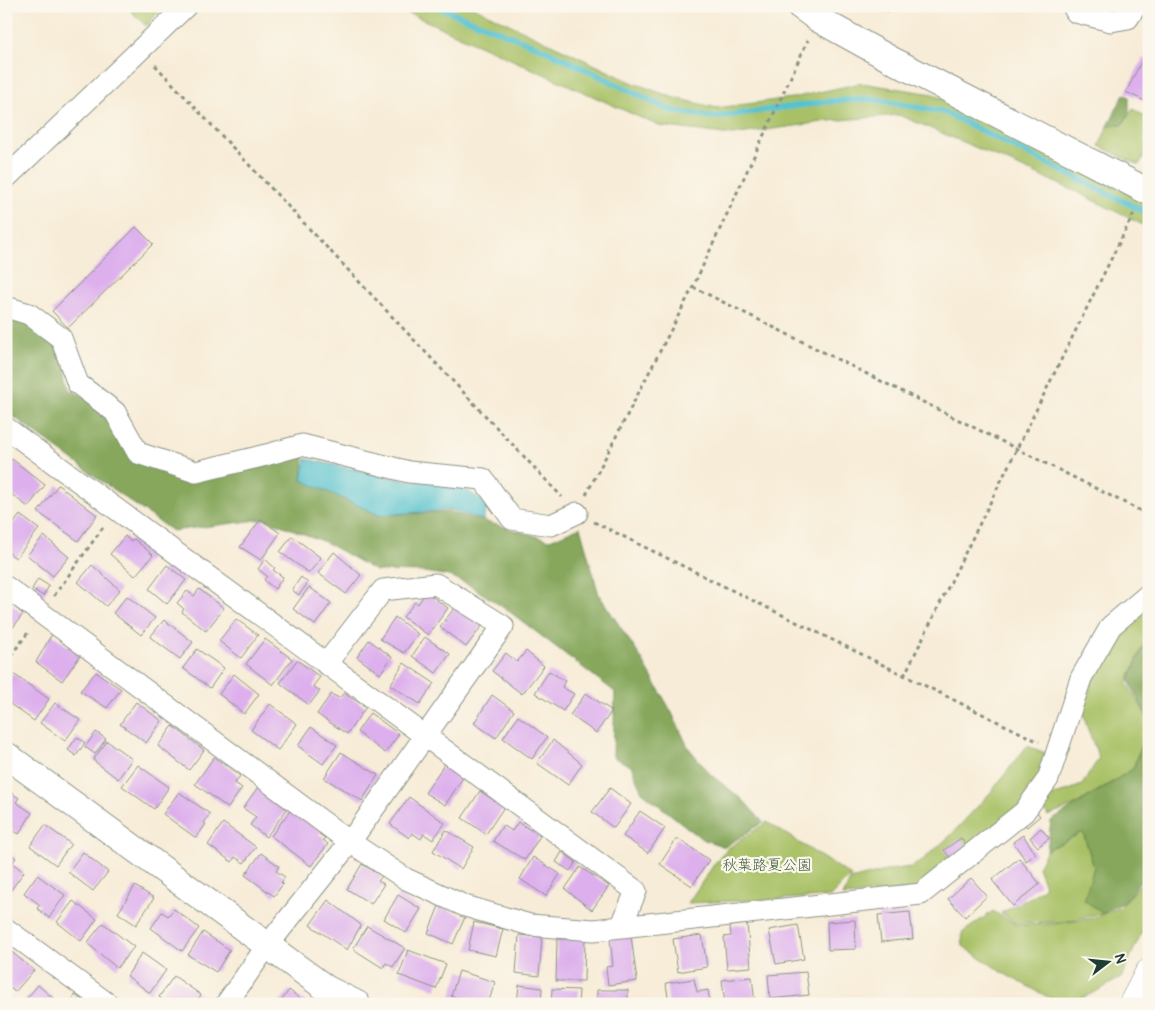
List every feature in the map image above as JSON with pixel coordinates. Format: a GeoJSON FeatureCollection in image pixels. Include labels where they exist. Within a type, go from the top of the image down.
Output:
{"type":"FeatureCollection","features":[{"type":"Feature","properties":{"kind":"main road"},"geometry":{"type":"LineString","coordinates":[[1133,1004],[1149,973]]}},
{"type":"Feature","properties":{"kind":"street"},"geometry":{"type":"LineString","coordinates":[[6,178],[186,6]]}},
{"type":"Feature","properties":{"kind":"street"},"geometry":{"type":"LineString","coordinates":[[1073,6],[1076,12],[1111,21],[1128,18],[1136,6]]}},
{"type":"Feature","properties":{"kind":"street"},"geometry":{"type":"LineString","coordinates":[[809,12],[892,60],[1148,188]]}},
{"type":"Feature","properties":{"kind":"street"},"geometry":{"type":"LineString","coordinates":[[6,307],[29,314],[61,338],[78,384],[115,412],[138,453],[196,472],[266,456],[302,444],[409,472],[483,479],[512,519],[551,525],[576,513]]}},
{"type":"Feature","properties":{"kind":"street"},"geometry":{"type":"LineString","coordinates":[[6,428],[636,891],[621,927]]}},
{"type":"Feature","properties":{"kind":"street"},"geometry":{"type":"LineString","coordinates":[[226,1004],[267,946],[350,842],[504,626],[436,584],[384,590],[326,664]]}},
{"type":"Feature","properties":{"kind":"street"},"geometry":{"type":"LineString","coordinates":[[6,587],[350,842],[406,879],[466,906],[530,925],[594,930],[920,894],[1024,812],[1048,779],[1082,678],[1110,626],[1149,594]]}},
{"type":"Feature","properties":{"kind":"street"},"geometry":{"type":"LineString","coordinates":[[6,755],[327,989],[358,1004]]}},
{"type":"Feature","properties":{"kind":"street"},"geometry":{"type":"LineString","coordinates":[[6,929],[108,1004]]}},
{"type":"Feature","properties":{"kind":"path"},"geometry":{"type":"LineString","coordinates":[[576,513],[692,287],[766,131],[778,104],[809,12]]}},
{"type":"Feature","properties":{"kind":"path"},"geometry":{"type":"LineString","coordinates":[[141,50],[576,513],[1057,752]]}},
{"type":"Feature","properties":{"kind":"path"},"geometry":{"type":"LineString","coordinates":[[904,676],[1127,226]]}},
{"type":"Feature","properties":{"kind":"path"},"geometry":{"type":"LineString","coordinates":[[692,287],[1149,515]]}},
{"type":"Feature","properties":{"kind":"path"},"geometry":{"type":"LineString","coordinates":[[6,662],[116,509]]}},
{"type":"Feature","properties":{"kind":"green space"},"geometry":{"type":"Polygon","coordinates":[[[126,6],[164,6],[146,26],[126,6]]]}},
{"type":"Feature","properties":{"kind":"green space"},"geometry":{"type":"Polygon","coordinates":[[[393,6],[471,6],[631,82],[672,97],[717,108],[792,98],[861,83],[933,94],[1038,150],[1149,203],[1149,228],[1079,193],[899,115],[829,121],[732,135],[659,126],[393,6]]]}},
{"type":"Feature","properties":{"kind":"green space"},"geometry":{"type":"Polygon","coordinates":[[[1124,94],[1129,97],[1129,113],[1122,125],[1108,126],[1124,94]]]}},
{"type":"Feature","properties":{"kind":"green space"},"geometry":{"type":"Polygon","coordinates":[[[1133,109],[1149,119],[1149,145],[1139,165],[1099,146],[1108,126],[1122,125],[1133,109]]]}},
{"type":"Feature","properties":{"kind":"green space"},"geometry":{"type":"Polygon","coordinates":[[[6,308],[61,338],[70,390],[115,412],[138,453],[200,471],[302,445],[304,457],[302,480],[379,515],[451,512],[550,540],[580,527],[599,595],[641,658],[671,711],[688,747],[711,775],[742,799],[763,822],[725,847],[702,839],[642,792],[631,766],[613,757],[615,692],[510,612],[471,586],[449,576],[425,572],[376,571],[325,542],[265,519],[172,531],[6,411],[6,308]]]}},
{"type":"Feature","properties":{"kind":"green space"},"geometry":{"type":"Polygon","coordinates":[[[1149,609],[1149,632],[1127,683],[1149,720],[1133,769],[1073,806],[1048,816],[1043,808],[1048,798],[1082,785],[1099,758],[1086,724],[1083,707],[1099,663],[1123,626],[1149,609]]]}},
{"type":"Feature","properties":{"kind":"green space"},"geometry":{"type":"Polygon","coordinates":[[[1149,632],[1149,720],[1129,681],[1149,632]]]}},
{"type":"Feature","properties":{"kind":"green space"},"geometry":{"type":"Polygon","coordinates":[[[1149,724],[1149,869],[1124,902],[1103,913],[1084,900],[1094,867],[1083,832],[1047,850],[1051,821],[1133,769],[1149,724]]]}},
{"type":"Feature","properties":{"kind":"green space"},"geometry":{"type":"Polygon","coordinates":[[[1027,746],[1051,755],[1022,809],[920,889],[843,896],[850,880],[911,867],[924,859],[950,836],[991,792],[1027,746]]]}},
{"type":"Feature","properties":{"kind":"green space","name":"秋葉路夏公園"},"geometry":{"type":"Polygon","coordinates":[[[767,822],[851,876],[830,897],[688,903],[715,863],[727,849],[767,822]]]}},
{"type":"Feature","properties":{"kind":"green space"},"geometry":{"type":"Polygon","coordinates":[[[1083,832],[1094,867],[1085,900],[1103,913],[1063,922],[1015,923],[1001,913],[1033,896],[1045,886],[1038,867],[1047,850],[1083,832]]]}},
{"type":"Feature","properties":{"kind":"green space"},"geometry":{"type":"Polygon","coordinates":[[[1149,868],[1149,916],[1121,978],[1068,1004],[1061,1004],[1005,974],[963,946],[962,933],[993,911],[1016,925],[1055,924],[1093,918],[1120,907],[1148,875],[1149,868]]]}},
{"type":"Feature","properties":{"kind":"water"},"geometry":{"type":"Polygon","coordinates":[[[306,459],[404,480],[456,484],[488,504],[483,520],[452,510],[379,515],[302,480],[306,459]]]}},
{"type":"Feature","properties":{"kind":"building"},"geometry":{"type":"Polygon","coordinates":[[[875,6],[891,6],[888,12],[875,6]]]}},
{"type":"Feature","properties":{"kind":"building"},"geometry":{"type":"Polygon","coordinates":[[[1143,58],[1149,60],[1149,103],[1126,92],[1143,58]]]}},
{"type":"Feature","properties":{"kind":"building"},"geometry":{"type":"Polygon","coordinates":[[[136,227],[153,244],[68,328],[52,311],[136,227]]]}},
{"type":"Feature","properties":{"kind":"building"},"geometry":{"type":"Polygon","coordinates":[[[12,459],[45,485],[28,507],[6,490],[6,466],[12,459]]]}},
{"type":"Feature","properties":{"kind":"building"},"geometry":{"type":"Polygon","coordinates":[[[58,485],[97,515],[78,541],[38,512],[58,485]]]}},
{"type":"Feature","properties":{"kind":"building"},"geometry":{"type":"Polygon","coordinates":[[[20,515],[39,529],[16,558],[6,551],[6,518],[13,524],[20,515]]]}},
{"type":"Feature","properties":{"kind":"building"},"geometry":{"type":"Polygon","coordinates":[[[261,519],[280,533],[261,560],[240,547],[261,519]]]}},
{"type":"Feature","properties":{"kind":"building"},"geometry":{"type":"Polygon","coordinates":[[[44,536],[69,557],[53,576],[27,555],[44,536]]]}},
{"type":"Feature","properties":{"kind":"building"},"geometry":{"type":"Polygon","coordinates":[[[125,536],[130,541],[134,539],[153,555],[135,576],[110,554],[125,536]]]}},
{"type":"Feature","properties":{"kind":"building"},"geometry":{"type":"Polygon","coordinates":[[[292,536],[321,558],[309,573],[280,552],[292,536]]]}},
{"type":"Feature","properties":{"kind":"building"},"geometry":{"type":"Polygon","coordinates":[[[334,552],[361,575],[346,594],[318,573],[334,552]]]}},
{"type":"Feature","properties":{"kind":"building"},"geometry":{"type":"Polygon","coordinates":[[[265,559],[275,568],[273,570],[283,577],[275,589],[264,580],[267,576],[258,569],[265,559]]]}},
{"type":"Feature","properties":{"kind":"building"},"geometry":{"type":"Polygon","coordinates":[[[92,565],[120,590],[106,606],[78,582],[92,565]]]}},
{"type":"Feature","properties":{"kind":"building"},"geometry":{"type":"Polygon","coordinates":[[[167,565],[186,580],[167,604],[149,589],[167,565]]]}},
{"type":"Feature","properties":{"kind":"building"},"geometry":{"type":"Polygon","coordinates":[[[301,577],[308,583],[299,595],[292,590],[301,577]]]}},
{"type":"Feature","properties":{"kind":"building"},"geometry":{"type":"Polygon","coordinates":[[[38,579],[49,586],[43,596],[32,589],[38,579]]]}},
{"type":"Feature","properties":{"kind":"building"},"geometry":{"type":"Polygon","coordinates":[[[309,587],[331,603],[315,625],[293,609],[309,587]]]}},
{"type":"Feature","properties":{"kind":"building"},"geometry":{"type":"Polygon","coordinates":[[[199,589],[224,608],[206,631],[182,612],[184,609],[177,603],[187,591],[194,596],[199,589]]]}},
{"type":"Feature","properties":{"kind":"building"},"geometry":{"type":"Polygon","coordinates":[[[426,592],[448,608],[428,635],[403,617],[415,602],[418,604],[426,592]]]}},
{"type":"Feature","properties":{"kind":"building"},"geometry":{"type":"Polygon","coordinates":[[[127,596],[155,618],[141,635],[113,613],[127,596]]]}},
{"type":"Feature","properties":{"kind":"building"},"geometry":{"type":"Polygon","coordinates":[[[6,600],[23,614],[6,637],[6,600]]]}},
{"type":"Feature","properties":{"kind":"building"},"geometry":{"type":"Polygon","coordinates":[[[459,602],[485,622],[466,647],[440,627],[459,602]]]}},
{"type":"Feature","properties":{"kind":"building"},"geometry":{"type":"Polygon","coordinates":[[[395,617],[418,634],[404,653],[380,639],[395,617]]]}},
{"type":"Feature","properties":{"kind":"building"},"geometry":{"type":"Polygon","coordinates":[[[236,619],[258,635],[241,658],[219,641],[236,619]]]}},
{"type":"Feature","properties":{"kind":"building"},"geometry":{"type":"Polygon","coordinates":[[[164,620],[193,642],[180,659],[150,637],[164,620]]]}},
{"type":"Feature","properties":{"kind":"building"},"geometry":{"type":"Polygon","coordinates":[[[52,634],[80,656],[62,681],[36,662],[52,634]]]}},
{"type":"Feature","properties":{"kind":"building"},"geometry":{"type":"Polygon","coordinates":[[[425,637],[450,654],[436,673],[412,656],[425,637]]]}},
{"type":"Feature","properties":{"kind":"building"},"geometry":{"type":"Polygon","coordinates":[[[265,639],[292,659],[273,685],[246,664],[265,639]]]}},
{"type":"Feature","properties":{"kind":"building"},"geometry":{"type":"Polygon","coordinates":[[[369,640],[392,657],[380,674],[357,657],[369,640]]]}},
{"type":"Feature","properties":{"kind":"building"},"geometry":{"type":"Polygon","coordinates":[[[197,649],[224,668],[210,688],[183,668],[197,649]]]}},
{"type":"Feature","properties":{"kind":"building"},"geometry":{"type":"Polygon","coordinates":[[[526,651],[544,666],[522,694],[492,671],[506,653],[517,662],[526,651]]]}},
{"type":"Feature","properties":{"kind":"building"},"geometry":{"type":"Polygon","coordinates":[[[297,660],[320,677],[313,686],[320,691],[309,705],[280,683],[297,660]]]}},
{"type":"Feature","properties":{"kind":"building"},"geometry":{"type":"Polygon","coordinates":[[[404,663],[434,683],[420,704],[390,685],[404,663]]]}},
{"type":"Feature","properties":{"kind":"building"},"geometry":{"type":"Polygon","coordinates":[[[549,671],[565,681],[562,687],[574,694],[563,711],[535,693],[549,671]]]}},
{"type":"Feature","properties":{"kind":"building"},"geometry":{"type":"Polygon","coordinates":[[[96,672],[121,689],[107,708],[80,691],[96,672]]]}},
{"type":"Feature","properties":{"kind":"building"},"geometry":{"type":"Polygon","coordinates":[[[12,673],[49,699],[34,721],[6,701],[6,682],[12,673]]]}},
{"type":"Feature","properties":{"kind":"building"},"geometry":{"type":"Polygon","coordinates":[[[234,674],[259,694],[244,714],[219,694],[234,674]]]}},
{"type":"Feature","properties":{"kind":"building"},"geometry":{"type":"Polygon","coordinates":[[[344,693],[366,707],[347,734],[317,714],[331,694],[339,698],[344,693]]]}},
{"type":"Feature","properties":{"kind":"building"},"geometry":{"type":"Polygon","coordinates":[[[586,693],[612,711],[596,733],[570,715],[586,693]]]}},
{"type":"Feature","properties":{"kind":"building"},"geometry":{"type":"Polygon","coordinates":[[[492,695],[514,711],[496,738],[474,723],[492,695]]]}},
{"type":"Feature","properties":{"kind":"building"},"geometry":{"type":"Polygon","coordinates":[[[136,702],[162,721],[146,743],[120,724],[136,702]]]}},
{"type":"Feature","properties":{"kind":"building"},"geometry":{"type":"Polygon","coordinates":[[[55,703],[80,720],[65,741],[40,723],[55,703]]]}},
{"type":"Feature","properties":{"kind":"building"},"geometry":{"type":"Polygon","coordinates":[[[270,704],[297,724],[278,750],[251,730],[270,704]]]}},
{"type":"Feature","properties":{"kind":"building"},"geometry":{"type":"Polygon","coordinates":[[[370,713],[399,734],[385,753],[357,732],[370,713]]]}},
{"type":"Feature","properties":{"kind":"building"},"geometry":{"type":"Polygon","coordinates":[[[518,716],[547,737],[532,759],[503,738],[518,716]]]}},
{"type":"Feature","properties":{"kind":"building"},"geometry":{"type":"Polygon","coordinates":[[[173,726],[204,750],[189,770],[158,746],[173,726]]]}},
{"type":"Feature","properties":{"kind":"building"},"geometry":{"type":"Polygon","coordinates":[[[311,727],[337,745],[323,764],[298,746],[311,727]]]}},
{"type":"Feature","properties":{"kind":"building"},"geometry":{"type":"Polygon","coordinates":[[[96,732],[106,739],[95,754],[85,747],[96,732]]]}},
{"type":"Feature","properties":{"kind":"building"},"geometry":{"type":"Polygon","coordinates":[[[77,737],[85,743],[76,756],[68,750],[77,737]]]}},
{"type":"Feature","properties":{"kind":"building"},"geometry":{"type":"Polygon","coordinates":[[[553,740],[582,764],[568,785],[537,763],[553,740]]]}},
{"type":"Feature","properties":{"kind":"building"},"geometry":{"type":"Polygon","coordinates":[[[107,741],[132,759],[118,779],[93,760],[107,741]]]}},
{"type":"Feature","properties":{"kind":"building"},"geometry":{"type":"Polygon","coordinates":[[[341,752],[378,775],[362,801],[324,778],[341,752]]]}},
{"type":"Feature","properties":{"kind":"building"},"geometry":{"type":"Polygon","coordinates":[[[214,757],[240,776],[235,783],[242,788],[228,808],[195,784],[214,757]]]}},
{"type":"Feature","properties":{"kind":"building"},"geometry":{"type":"Polygon","coordinates":[[[445,763],[464,776],[445,805],[425,793],[445,763]]]}},
{"type":"Feature","properties":{"kind":"building"},"geometry":{"type":"Polygon","coordinates":[[[138,765],[169,787],[154,809],[122,786],[138,765]]]}},
{"type":"Feature","properties":{"kind":"building"},"geometry":{"type":"Polygon","coordinates":[[[258,787],[287,809],[266,837],[250,825],[256,817],[243,808],[258,787]]]}},
{"type":"Feature","properties":{"kind":"building"},"geometry":{"type":"Polygon","coordinates":[[[610,788],[631,804],[614,828],[592,812],[610,788]]]}},
{"type":"Feature","properties":{"kind":"building"},"geometry":{"type":"Polygon","coordinates":[[[6,789],[19,798],[16,802],[32,813],[19,834],[6,826],[6,789]]]}},
{"type":"Feature","properties":{"kind":"building"},"geometry":{"type":"Polygon","coordinates":[[[480,791],[504,807],[486,834],[462,818],[480,791]]]}},
{"type":"Feature","properties":{"kind":"building"},"geometry":{"type":"Polygon","coordinates":[[[179,792],[210,814],[204,823],[206,824],[196,838],[163,814],[179,792]]]}},
{"type":"Feature","properties":{"kind":"building"},"geometry":{"type":"Polygon","coordinates":[[[409,797],[445,823],[433,840],[424,834],[421,839],[412,833],[409,838],[390,824],[409,797]]]}},
{"type":"Feature","properties":{"kind":"building"},"geometry":{"type":"Polygon","coordinates":[[[1032,806],[1040,816],[1027,827],[1020,820],[1032,806]]]}},
{"type":"Feature","properties":{"kind":"building"},"geometry":{"type":"Polygon","coordinates":[[[292,808],[322,830],[319,834],[325,838],[323,840],[328,844],[311,866],[271,836],[292,808]]]}},
{"type":"Feature","properties":{"kind":"building"},"geometry":{"type":"Polygon","coordinates":[[[640,811],[665,828],[648,853],[623,836],[640,811]]]}},
{"type":"Feature","properties":{"kind":"building"},"geometry":{"type":"Polygon","coordinates":[[[518,822],[540,836],[525,860],[493,841],[503,825],[512,831],[518,822]]]}},
{"type":"Feature","properties":{"kind":"building"},"geometry":{"type":"Polygon","coordinates":[[[223,823],[256,847],[244,863],[235,857],[232,862],[208,845],[223,823]]]}},
{"type":"Feature","properties":{"kind":"building"},"geometry":{"type":"Polygon","coordinates":[[[45,825],[71,844],[56,865],[30,846],[45,825]]]}},
{"type":"Feature","properties":{"kind":"building"},"geometry":{"type":"Polygon","coordinates":[[[1041,828],[1049,838],[1038,847],[1030,838],[1041,828]]]}},
{"type":"Feature","properties":{"kind":"building"},"geometry":{"type":"Polygon","coordinates":[[[446,830],[474,847],[461,869],[433,851],[446,830]]]}},
{"type":"Feature","properties":{"kind":"building"},"geometry":{"type":"Polygon","coordinates":[[[1023,835],[1036,854],[1026,861],[1013,842],[1023,835]]]}},
{"type":"Feature","properties":{"kind":"building"},"geometry":{"type":"Polygon","coordinates":[[[677,838],[709,860],[692,886],[660,864],[677,838]]]}},
{"type":"Feature","properties":{"kind":"building"},"geometry":{"type":"Polygon","coordinates":[[[961,838],[968,848],[952,860],[944,850],[961,838]]]}},
{"type":"Feature","properties":{"kind":"building"},"geometry":{"type":"Polygon","coordinates":[[[6,851],[16,858],[12,863],[24,872],[11,890],[6,887],[6,851]]]}},
{"type":"Feature","properties":{"kind":"building"},"geometry":{"type":"Polygon","coordinates":[[[83,852],[108,872],[93,891],[68,872],[83,852]]]}},
{"type":"Feature","properties":{"kind":"building"},"geometry":{"type":"Polygon","coordinates":[[[562,852],[576,862],[570,871],[556,862],[562,852]]]}},
{"type":"Feature","properties":{"kind":"building"},"geometry":{"type":"Polygon","coordinates":[[[261,853],[279,866],[276,871],[285,877],[281,883],[283,884],[274,896],[245,875],[261,853]]]}},
{"type":"Feature","properties":{"kind":"building"},"geometry":{"type":"Polygon","coordinates":[[[533,857],[560,874],[546,896],[520,879],[533,857]]]}},
{"type":"Feature","properties":{"kind":"building"},"geometry":{"type":"Polygon","coordinates":[[[1019,858],[1040,884],[1013,906],[992,880],[1019,858]]]}},
{"type":"Feature","properties":{"kind":"building"},"geometry":{"type":"Polygon","coordinates":[[[362,864],[382,876],[378,881],[384,884],[371,904],[347,889],[362,864]]]}},
{"type":"Feature","properties":{"kind":"building"},"geometry":{"type":"Polygon","coordinates":[[[580,867],[609,886],[592,910],[565,889],[580,867]]]}},
{"type":"Feature","properties":{"kind":"building"},"geometry":{"type":"Polygon","coordinates":[[[37,875],[65,895],[49,918],[37,908],[40,905],[24,893],[37,875]]]}},
{"type":"Feature","properties":{"kind":"building"},"geometry":{"type":"Polygon","coordinates":[[[971,878],[987,896],[965,917],[948,899],[971,878]]]}},
{"type":"Feature","properties":{"kind":"building"},"geometry":{"type":"Polygon","coordinates":[[[135,886],[154,898],[136,925],[118,913],[135,886]]]}},
{"type":"Feature","properties":{"kind":"building"},"geometry":{"type":"Polygon","coordinates":[[[398,895],[421,909],[406,933],[384,919],[398,895]]]}},
{"type":"Feature","properties":{"kind":"building"},"geometry":{"type":"Polygon","coordinates":[[[328,900],[361,925],[347,950],[310,925],[328,900]]]}},
{"type":"Feature","properties":{"kind":"building"},"geometry":{"type":"Polygon","coordinates":[[[73,901],[97,919],[81,941],[57,922],[73,901]]]}},
{"type":"Feature","properties":{"kind":"building"},"geometry":{"type":"Polygon","coordinates":[[[439,906],[465,917],[453,944],[428,933],[439,906]]]}},
{"type":"Feature","properties":{"kind":"building"},"geometry":{"type":"Polygon","coordinates":[[[174,909],[199,928],[182,951],[151,928],[162,912],[168,916],[174,909]]]}},
{"type":"Feature","properties":{"kind":"building"},"geometry":{"type":"Polygon","coordinates":[[[910,912],[913,939],[881,942],[878,915],[910,912]]]}},
{"type":"Feature","properties":{"kind":"building"},"geometry":{"type":"Polygon","coordinates":[[[855,920],[856,949],[828,950],[827,922],[855,920]]]}},
{"type":"Feature","properties":{"kind":"building"},"geometry":{"type":"Polygon","coordinates":[[[474,922],[503,929],[496,956],[468,950],[474,922]]]}},
{"type":"Feature","properties":{"kind":"building"},"geometry":{"type":"Polygon","coordinates":[[[103,923],[134,947],[117,968],[87,943],[103,923]]]}},
{"type":"Feature","properties":{"kind":"building"},"geometry":{"type":"Polygon","coordinates":[[[747,924],[751,967],[727,969],[724,937],[731,936],[730,926],[747,924]]]}},
{"type":"Feature","properties":{"kind":"building"},"geometry":{"type":"Polygon","coordinates":[[[798,925],[804,959],[776,964],[769,930],[798,925]]]}},
{"type":"Feature","properties":{"kind":"building"},"geometry":{"type":"Polygon","coordinates":[[[367,926],[405,948],[393,967],[386,963],[383,968],[353,949],[367,926]]]}},
{"type":"Feature","properties":{"kind":"building"},"geometry":{"type":"Polygon","coordinates":[[[203,932],[230,950],[216,972],[188,955],[203,932]]]}},
{"type":"Feature","properties":{"kind":"building"},"geometry":{"type":"Polygon","coordinates":[[[519,935],[542,937],[539,976],[516,973],[519,935]]]}},
{"type":"Feature","properties":{"kind":"building"},"geometry":{"type":"Polygon","coordinates":[[[702,935],[707,967],[678,972],[673,939],[702,935]]]}},
{"type":"Feature","properties":{"kind":"building"},"geometry":{"type":"Polygon","coordinates":[[[631,936],[637,981],[608,985],[606,967],[613,966],[610,939],[631,936]]]}},
{"type":"Feature","properties":{"kind":"building"},"geometry":{"type":"Polygon","coordinates":[[[557,939],[585,939],[584,981],[556,981],[557,939]]]}},
{"type":"Feature","properties":{"kind":"building"},"geometry":{"type":"Polygon","coordinates":[[[9,950],[34,970],[15,992],[6,985],[6,953],[9,950]]]}},
{"type":"Feature","properties":{"kind":"building"},"geometry":{"type":"Polygon","coordinates":[[[408,950],[446,964],[436,989],[399,975],[408,950]]]}},
{"type":"Feature","properties":{"kind":"building"},"geometry":{"type":"Polygon","coordinates":[[[142,953],[166,970],[150,993],[127,976],[142,953]]]}},
{"type":"Feature","properties":{"kind":"building"},"geometry":{"type":"Polygon","coordinates":[[[459,971],[495,982],[488,1004],[476,1004],[451,996],[459,971]]]}},
{"type":"Feature","properties":{"kind":"building"},"geometry":{"type":"Polygon","coordinates":[[[806,972],[809,995],[770,999],[768,975],[806,972]]]}},
{"type":"Feature","properties":{"kind":"building"},"geometry":{"type":"Polygon","coordinates":[[[174,976],[201,995],[195,1004],[168,1004],[159,997],[174,976]]]}},
{"type":"Feature","properties":{"kind":"building"},"geometry":{"type":"Polygon","coordinates":[[[752,977],[755,1003],[725,1004],[722,980],[752,977]]]}},
{"type":"Feature","properties":{"kind":"building"},"geometry":{"type":"Polygon","coordinates":[[[694,979],[697,992],[708,990],[710,1004],[669,1004],[666,983],[694,979]]]}},
{"type":"Feature","properties":{"kind":"building"},"geometry":{"type":"Polygon","coordinates":[[[38,985],[60,1004],[22,1004],[38,985]]]}},
{"type":"Feature","properties":{"kind":"building"},"geometry":{"type":"Polygon","coordinates":[[[519,985],[542,988],[541,1004],[517,1004],[519,985]]]}},
{"type":"Feature","properties":{"kind":"building"},"geometry":{"type":"Polygon","coordinates":[[[552,989],[579,990],[578,1004],[551,1004],[552,989]]]}},
{"type":"Feature","properties":{"kind":"building"},"geometry":{"type":"Polygon","coordinates":[[[289,990],[308,1004],[279,1004],[289,990]]]}},
{"type":"Feature","properties":{"kind":"building"},"geometry":{"type":"Polygon","coordinates":[[[597,990],[628,990],[628,1004],[597,1004],[597,990]]]}},
{"type":"Feature","properties":{"kind":"building"},"geometry":{"type":"Polygon","coordinates":[[[75,995],[89,1004],[70,1004],[75,995]]]}},
{"type":"Feature","properties":{"kind":"waterway"},"geometry":{"type":"LineString","coordinates":[[435,6],[541,48],[672,111],[715,117],[833,101],[872,99],[944,112],[1149,214]]}}]}
